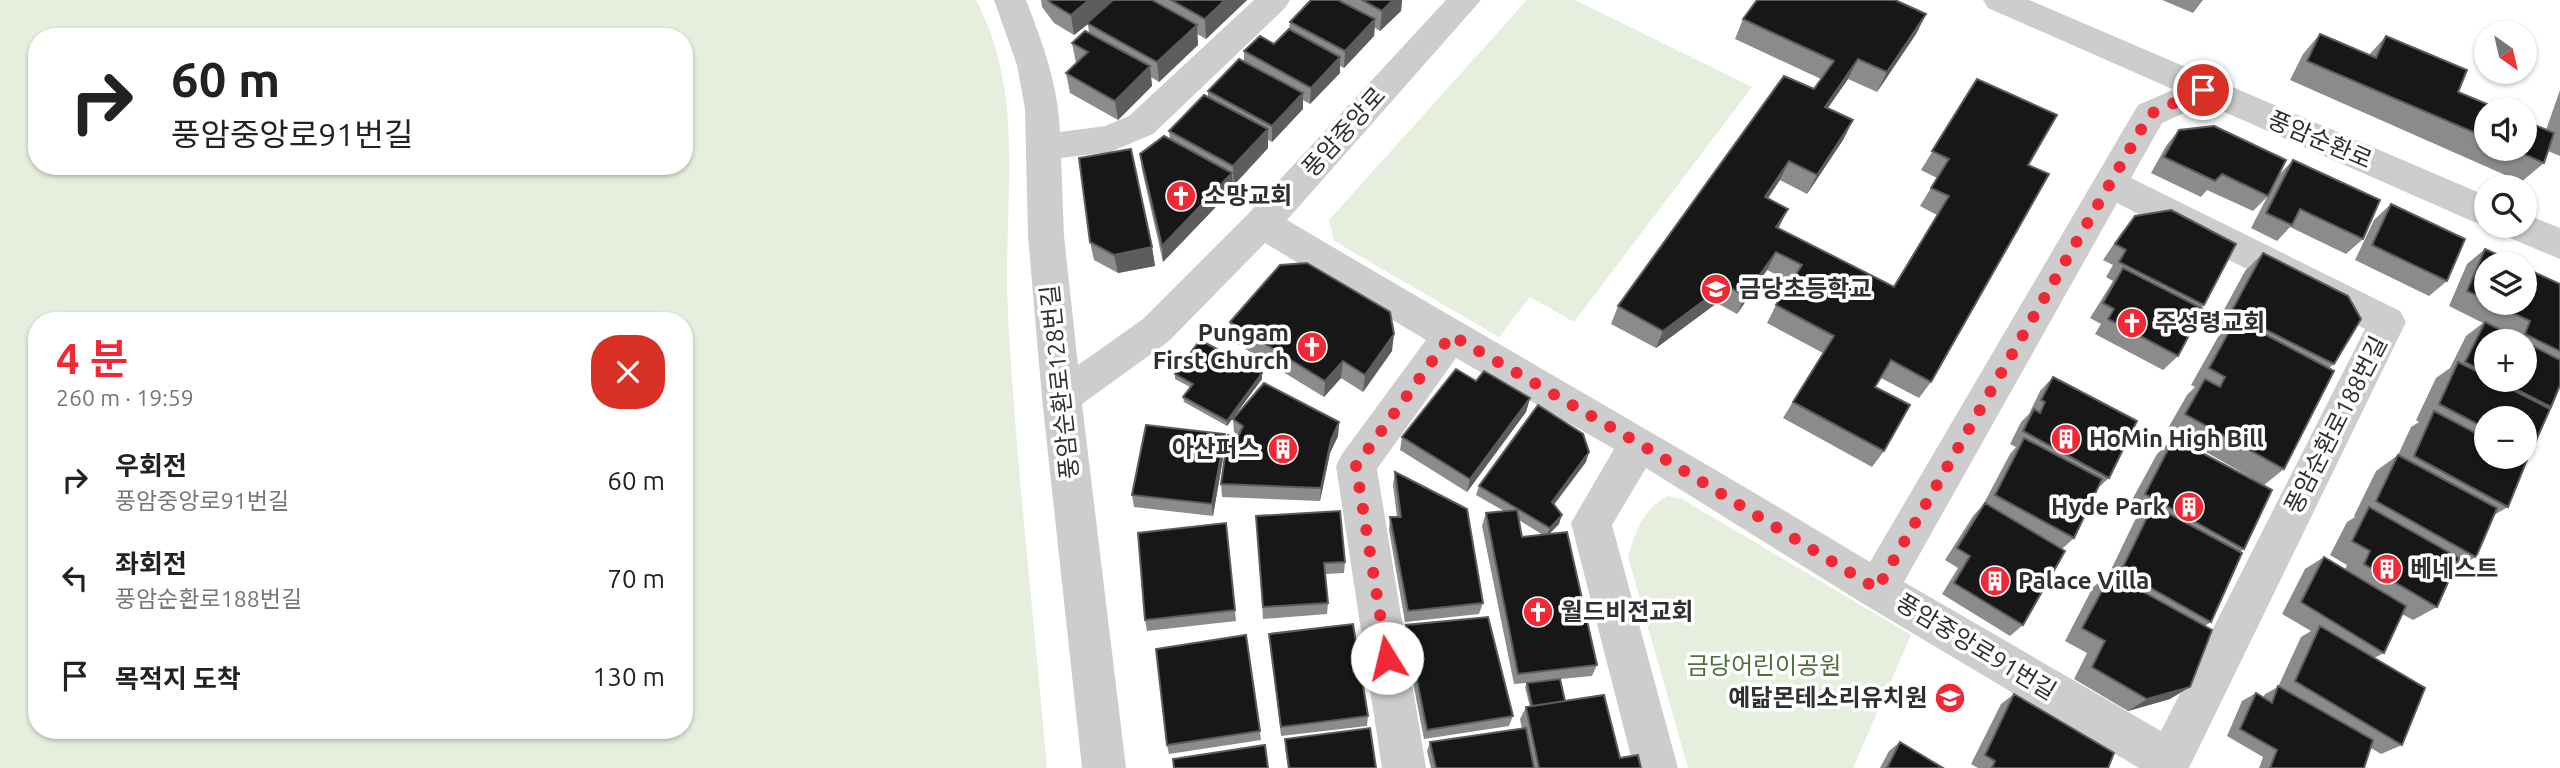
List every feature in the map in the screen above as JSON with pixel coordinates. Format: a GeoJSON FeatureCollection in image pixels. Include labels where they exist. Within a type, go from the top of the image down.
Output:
{"type":"FeatureCollection","features":[{"type":"Feature","properties":{"kind":"street","name":"풍암순환로128번길"},"geometry":{"type":"LineString","coordinates":[[1010,0],[1034,65],[1042,109],[1046,236],[1061,398],[1104,768]]}},
{"type":"Feature","properties":{"kind":"street"},"geometry":{"type":"LineString","coordinates":[[1042,147],[1110,139],[1141,125],[1274,0]]}},
{"type":"Feature","properties":{"kind":"street","name":"풍암순환로"},"geometry":{"type":"LineString","coordinates":[[2000,0],[2474,206]]}},
{"type":"Feature","properties":{"kind":"street","name":"풍암중앙로"},"geometry":{"type":"LineString","coordinates":[[1061,398],[1156,330],[1262,223],[1458,2]]}},
{"type":"Feature","properties":{"kind":"street"},"geometry":{"type":"LineString","coordinates":[[1877,589],[2150,114],[2203,90]]}},
{"type":"Feature","properties":{"kind":"street","name":"풍암순환로188번길"},"geometry":{"type":"LineString","coordinates":[[2110,184],[2387,322],[2167,764]]}},
{"type":"Feature","properties":{"kind":"street","name":"풍암중앙로91번길"},"geometry":{"type":"LineString","coordinates":[[1262,223],[1640,444],[2167,764]]}},
{"type":"Feature","properties":{"kind":"street"},"geometry":{"type":"LineString","coordinates":[[2537,234],[2560,244]]}},
{"type":"Feature","properties":{"kind":"street"},"geometry":{"type":"LineString","coordinates":[[1404,768],[1356,466],[1451,335]]}},
{"type":"Feature","properties":{"kind":"street"},"geometry":{"type":"LineString","coordinates":[[1640,444],[1591,523],[1656,768]]}},
{"type":"Feature","properties":{"kind":"green space"},"geometry":{"type":"Polygon","coordinates":[[[0,0],[976,0],[992,37],[1002,75],[1007,114],[1007,273],[1011,370],[1047,768],[0,768],[0,0]]]}},
{"type":"Feature","properties":{"kind":"green space"},"geometry":{"type":"Polygon","coordinates":[[[1527,0],[1575,0],[1752,87],[1574,322],[1530,297],[1499,337],[1334,241],[1329,220],[1527,0]]]}},
{"type":"Feature","properties":{"kind":"green space","name":"금당어린이공원"},"geometry":{"type":"Polygon","coordinates":[[[1668,496],[1682,499],[1911,635],[1853,768],[1688,768],[1628,557],[1637,530],[1646,514],[1668,496]]]}},
{"type":"Feature","properties":{"kind":"building"},"geometry":{"type":"Polygon","coordinates":[[[1048,0],[1089,0],[1071,15],[1048,0]]]}},
{"type":"Feature","properties":{"kind":"building"},"geometry":{"type":"Polygon","coordinates":[[[1113,0],[1152,0],[1197,25],[1157,62],[1087,23],[1113,0]]]}},
{"type":"Feature","properties":{"kind":"building"},"geometry":{"type":"Polygon","coordinates":[[[1171,0],[1225,0],[1205,19],[1171,0]]]}},
{"type":"Feature","properties":{"kind":"building"},"geometry":{"type":"Polygon","coordinates":[[[1311,0],[1338,0],[1375,19],[1345,51],[1290,22],[1311,0]]]}},
{"type":"Feature","properties":{"kind":"building"},"geometry":{"type":"Polygon","coordinates":[[[1362,0],[1393,0],[1382,11],[1362,0]]]}},
{"type":"Feature","properties":{"kind":"building"},"geometry":{"type":"Polygon","coordinates":[[[1757,0],[1895,0],[1926,14],[1887,72],[1858,59],[1825,107],[1853,120],[1817,175],[1789,161],[1765,197],[1788,209],[1776,227],[1894,287],[1949,196],[1931,188],[1949,159],[1932,151],[1977,79],[2057,115],[2028,165],[2049,174],[1931,382],[1891,360],[1875,387],[1910,405],[1884,451],[1793,402],[1834,336],[1776,305],[1802,265],[1776,252],[1745,296],[1725,285],[1663,331],[1618,306],[1784,76],[1814,89],[1834,61],[1743,19],[1757,0]]]}},
{"type":"Feature","properties":{"kind":"building"},"geometry":{"type":"Polygon","coordinates":[[[1289,29],[1340,57],[1311,88],[1244,51],[1260,36],[1274,44],[1289,29]]]}},
{"type":"Feature","properties":{"kind":"building"},"geometry":{"type":"Polygon","coordinates":[[[1085,31],[1150,66],[1115,101],[1066,73],[1088,52],[1072,43],[1085,31]]]}},
{"type":"Feature","properties":{"kind":"building"},"geometry":{"type":"Polygon","coordinates":[[[2320,34],[2376,58],[2386,36],[2467,70],[2458,92],[2474,99],[2474,132],[2307,61],[2320,34]]]}},
{"type":"Feature","properties":{"kind":"building"},"geometry":{"type":"Polygon","coordinates":[[[1239,59],[1303,93],[1272,126],[1208,91],[1239,59]]]}},
{"type":"Feature","properties":{"kind":"building"},"geometry":{"type":"Polygon","coordinates":[[[1204,95],[1268,129],[1233,166],[1169,131],[1204,95]]]}},
{"type":"Feature","properties":{"kind":"building"},"geometry":{"type":"Polygon","coordinates":[[[2214,126],[2286,160],[2268,196],[2222,174],[2215,181],[2164,157],[2179,130],[2214,126]]]}},
{"type":"Feature","properties":{"kind":"building"},"geometry":{"type":"Polygon","coordinates":[[[2537,126],[2554,133],[2544,163],[2537,160],[2537,126]]]}},
{"type":"Feature","properties":{"kind":"building"},"geometry":{"type":"Polygon","coordinates":[[[1164,136],[1232,173],[1162,246],[1140,154],[1164,136]]]}},
{"type":"Feature","properties":{"kind":"building"},"geometry":{"type":"Polygon","coordinates":[[[1131,149],[1152,247],[1114,255],[1090,242],[1079,158],[1131,149]]]}},
{"type":"Feature","properties":{"kind":"building"},"geometry":{"type":"Polygon","coordinates":[[[2293,160],[2380,200],[2363,239],[2300,209],[2292,225],[2266,213],[2293,160]]]}},
{"type":"Feature","properties":{"kind":"building"},"geometry":{"type":"Polygon","coordinates":[[[2391,204],[2465,239],[2447,281],[2372,245],[2391,204]]]}},
{"type":"Feature","properties":{"kind":"building"},"geometry":{"type":"Polygon","coordinates":[[[2171,210],[2236,244],[2204,305],[2119,262],[2126,250],[2115,244],[2135,216],[2171,210]]]}},
{"type":"Feature","properties":{"kind":"building"},"geometry":{"type":"Polygon","coordinates":[[[2263,253],[2348,296],[2361,319],[2334,364],[2231,312],[2263,253]]]}},
{"type":"Feature","properties":{"kind":"building","name":"Pungam First Church"},"geometry":{"type":"Polygon","coordinates":[[[1307,263],[1390,312],[1394,334],[1365,375],[1343,361],[1325,381],[1230,322],[1280,265],[1307,263]]]}},
{"type":"Feature","properties":{"kind":"building"},"geometry":{"type":"Polygon","coordinates":[[[2123,268],[2203,309],[2178,356],[2108,319],[2114,309],[2103,303],[2123,268]]]}},
{"type":"Feature","properties":{"kind":"building"},"geometry":{"type":"Polygon","coordinates":[[[2537,273],[2560,284],[2560,351],[2537,340],[2537,329],[2527,329],[2530,321],[2517,315],[2537,315],[2537,273]]]}},
{"type":"Feature","properties":{"kind":"building"},"geometry":{"type":"Polygon","coordinates":[[[2474,275],[2474,294],[2467,291],[2474,275]]]}},
{"type":"Feature","properties":{"kind":"building"},"geometry":{"type":"Polygon","coordinates":[[[2236,319],[2334,371],[2284,469],[2185,414],[2205,379],[2220,387],[2225,377],[2209,368],[2236,319]]]}},
{"type":"Feature","properties":{"kind":"building"},"geometry":{"type":"Polygon","coordinates":[[[2485,322],[2499,329],[2482,329],[2485,322]]]}},
{"type":"Feature","properties":{"kind":"building"},"geometry":{"type":"Polygon","coordinates":[[[1200,340],[1262,373],[1227,421],[1183,397],[1193,384],[1175,374],[1200,340]]]}},
{"type":"Feature","properties":{"kind":"building"},"geometry":{"type":"Polygon","coordinates":[[[2474,344],[2474,367],[2465,362],[2474,344]]]}},
{"type":"Feature","properties":{"kind":"building"},"geometry":{"type":"Polygon","coordinates":[[[2537,348],[2560,360],[2560,385],[2551,407],[2522,392],[2537,392],[2537,348]]]}},
{"type":"Feature","properties":{"kind":"building"},"geometry":{"type":"Polygon","coordinates":[[[2458,362],[2474,370],[2474,392],[2517,392],[2550,409],[2537,438],[2537,406],[2474,406],[2474,422],[2439,404],[2458,362]]]}},
{"type":"Feature","properties":{"kind":"building"},"geometry":{"type":"Polygon","coordinates":[[[1456,369],[1476,381],[1484,371],[1530,398],[1470,479],[1402,437],[1456,369]]]}},
{"type":"Feature","properties":{"kind":"building","name":"HoMin High Bill"},"geometry":{"type":"Polygon","coordinates":[[[2053,377],[2137,421],[2109,478],[2023,431],[2034,409],[2040,413],[2045,402],[2041,400],[2053,377]]]}},
{"type":"Feature","properties":{"kind":"building","name":"아산퍼스"},"geometry":{"type":"Polygon","coordinates":[[[1264,383],[1339,422],[1331,440],[1321,488],[1221,484],[1228,435],[1239,435],[1243,426],[1233,419],[1264,383]]]}},
{"type":"Feature","properties":{"kind":"building"},"geometry":{"type":"Polygon","coordinates":[[[1538,405],[1583,434],[1589,452],[1552,502],[1562,515],[1550,528],[1479,486],[1538,405]]]}},
{"type":"Feature","properties":{"kind":"building"},"geometry":{"type":"Polygon","coordinates":[[[2434,411],[2474,432],[2474,469],[2523,469],[2508,507],[2414,456],[2434,411]]]}},
{"type":"Feature","properties":{"kind":"building"},"geometry":{"type":"Polygon","coordinates":[[[1146,425],[1225,434],[1212,504],[1132,495],[1146,425]]]}},
{"type":"Feature","properties":{"kind":"building"},"geometry":{"type":"Polygon","coordinates":[[[2024,438],[2102,479],[2074,538],[1995,495],[2024,438]]]}},
{"type":"Feature","properties":{"kind":"building"},"geometry":{"type":"Polygon","coordinates":[[[2174,438],[2272,490],[2244,549],[2145,494],[2174,438]]]}},
{"type":"Feature","properties":{"kind":"building"},"geometry":{"type":"Polygon","coordinates":[[[2398,455],[2497,508],[2476,557],[2376,501],[2398,455]]]}},
{"type":"Feature","properties":{"kind":"building"},"geometry":{"type":"Polygon","coordinates":[[[1395,472],[1467,509],[1483,603],[1408,611],[1390,517],[1401,517],[1395,472]]]}},
{"type":"Feature","properties":{"kind":"building","name":"Palace Villa"},"geometry":{"type":"Polygon","coordinates":[[[1985,503],[2065,551],[2023,625],[1954,583],[1970,556],[1957,548],[1985,503]]]}},
{"type":"Feature","properties":{"kind":"building"},"geometry":{"type":"Polygon","coordinates":[[[2153,505],[2242,553],[2211,622],[2121,571],[2153,505]]]}},
{"type":"Feature","properties":{"kind":"building"},"geometry":{"type":"Polygon","coordinates":[[[2369,507],[2459,558],[2437,607],[2364,564],[2370,551],[2352,541],[2369,507]]]}},
{"type":"Feature","properties":{"kind":"building","name":"월드비전교회"},"geometry":{"type":"Polygon","coordinates":[[[1517,510],[1522,537],[1567,532],[1597,665],[1518,674],[1486,513],[1517,510]]]}},
{"type":"Feature","properties":{"kind":"building"},"geometry":{"type":"Polygon","coordinates":[[[1340,511],[1345,562],[1324,563],[1328,603],[1263,607],[1256,516],[1340,511]]]}},
{"type":"Feature","properties":{"kind":"building"},"geometry":{"type":"Polygon","coordinates":[[[1226,523],[1235,610],[1145,620],[1138,533],[1226,523]]]}},
{"type":"Feature","properties":{"kind":"building"},"geometry":{"type":"Polygon","coordinates":[[[2324,557],[2406,606],[2384,653],[2301,602],[2324,557]]]}},
{"type":"Feature","properties":{"kind":"building"},"geometry":{"type":"Polygon","coordinates":[[[2111,574],[2212,630],[2190,687],[2147,699],[2092,667],[2105,641],[2082,628],[2111,574]]]}},
{"type":"Feature","properties":{"kind":"building"},"geometry":{"type":"Polygon","coordinates":[[[1488,617],[1513,716],[1427,730],[1406,625],[1488,617]]]}},
{"type":"Feature","properties":{"kind":"building"},"geometry":{"type":"Polygon","coordinates":[[[1353,624],[1368,716],[1281,727],[1269,634],[1353,624]]]}},
{"type":"Feature","properties":{"kind":"building"},"geometry":{"type":"Polygon","coordinates":[[[2320,626],[2425,688],[2402,745],[2295,681],[2320,626]]]}},
{"type":"Feature","properties":{"kind":"building"},"geometry":{"type":"Polygon","coordinates":[[[1246,635],[1260,731],[1167,745],[1156,649],[1246,635]]]}},
{"type":"Feature","properties":{"kind":"building"},"geometry":{"type":"Polygon","coordinates":[[[1560,679],[1565,701],[1532,706],[1527,683],[1560,679]]]}},
{"type":"Feature","properties":{"kind":"building"},"geometry":{"type":"Polygon","coordinates":[[[2278,686],[2373,740],[2364,768],[2270,768],[2277,750],[2240,729],[2256,693],[2272,703],[2278,686]]]}},
{"type":"Feature","properties":{"kind":"building"},"geometry":{"type":"Polygon","coordinates":[[[2014,694],[2114,753],[2108,768],[1992,768],[1995,761],[1985,755],[2014,694]]]}},
{"type":"Feature","properties":{"kind":"building"},"geometry":{"type":"Polygon","coordinates":[[[1604,695],[1620,758],[1638,755],[1641,768],[1539,768],[1526,707],[1604,695]]]}},
{"type":"Feature","properties":{"kind":"building"},"geometry":{"type":"Polygon","coordinates":[[[1370,728],[1376,768],[1289,768],[1285,739],[1370,728]]]}},
{"type":"Feature","properties":{"kind":"building"},"geometry":{"type":"Polygon","coordinates":[[[1526,728],[1534,768],[1436,768],[1430,742],[1526,728]]]}},
{"type":"Feature","properties":{"kind":"building"},"geometry":{"type":"Polygon","coordinates":[[[1900,742],[1943,768],[1887,768],[1900,742]]]}},
{"type":"Feature","properties":{"kind":"building"},"geometry":{"type":"Polygon","coordinates":[[[1265,745],[1268,768],[1174,768],[1173,759],[1265,745]]]}},
{"type":"Feature","properties":{"kind":"place","name":"소망교회"},"geometry":{"type":"Point","coordinates":[1181,196]}},
{"type":"Feature","properties":{"kind":"place","name":"금당초등학교"},"geometry":{"type":"Point","coordinates":[1716,289]}},
{"type":"Feature","properties":{"kind":"place","name":"주성령교회"},"geometry":{"type":"Point","coordinates":[2132,323]}},
{"type":"Feature","properties":{"kind":"place","name":"Pungam First Church"},"geometry":{"type":"Point","coordinates":[1312,347]}},
{"type":"Feature","properties":{"kind":"place","name":"HoMin High Bill"},"geometry":{"type":"Point","coordinates":[2066,439]}},
{"type":"Feature","properties":{"kind":"place","name":"아산퍼스"},"geometry":{"type":"Point","coordinates":[1283,449]}},
{"type":"Feature","properties":{"kind":"place","name":"Hyde Park"},"geometry":{"type":"Point","coordinates":[2189,507]}},
{"type":"Feature","properties":{"kind":"place","name":"베네스트"},"geometry":{"type":"Point","coordinates":[2387,569]}},
{"type":"Feature","properties":{"kind":"place","name":"Palace Villa"},"geometry":{"type":"Point","coordinates":[1995,581]}},
{"type":"Feature","properties":{"kind":"place","name":"월드비전교회"},"geometry":{"type":"Point","coordinates":[1538,612]}},
{"type":"Feature","properties":{"kind":"place","name":"예닮몬테소리유치원"},"geometry":{"type":"Point","coordinates":[1950,698]}},
{"type":"Feature","properties":{"kind":"route"},"geometry":{"type":"LineString","coordinates":[[1387,658],[1356,466],[1451,335],[1640,444],[1877,589],[2150,114],[2203,90]]}}]}
